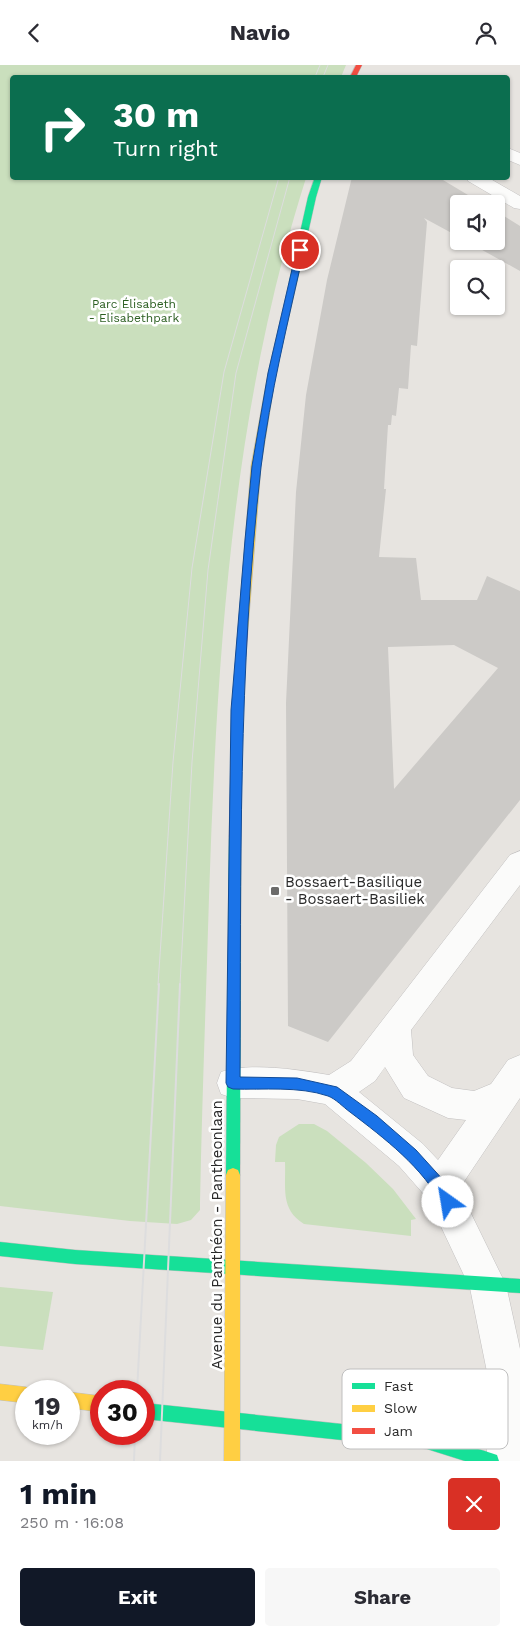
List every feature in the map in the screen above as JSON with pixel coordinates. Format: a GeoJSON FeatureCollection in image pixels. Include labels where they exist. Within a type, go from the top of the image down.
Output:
{"type":"FeatureCollection","features":[{"type":"Feature","properties":{"kind":"main road","name":"Avenue du Panthéon - Pantheonlaan"},"geometry":{"type":"LineString","coordinates":[[232,1461],[233,1083],[237,710],[256,466],[272,373],[312,197],[318,180]]}},
{"type":"Feature","properties":{"kind":"main road"},"geometry":{"type":"LineString","coordinates":[[0,1249],[74,1257],[504,1286]]}},
{"type":"Feature","properties":{"kind":"main road"},"geometry":{"type":"LineString","coordinates":[[0,1392],[15,1394]]}},
{"type":"Feature","properties":{"kind":"main road"},"geometry":{"type":"LineString","coordinates":[[155,1412],[342,1432]]}},
{"type":"Feature","properties":{"kind":"main road"},"geometry":{"type":"LineString","coordinates":[[452,1449],[490,1461]]}},
{"type":"Feature","properties":{"kind":"street"},"geometry":{"type":"LineString","coordinates":[[479,180],[520,204]]}},
{"type":"Feature","properties":{"kind":"street"},"geometry":{"type":"LineString","coordinates":[[333,1091],[363,1071],[394,1027],[520,863]]}},
{"type":"Feature","properties":{"kind":"street"},"geometry":{"type":"LineString","coordinates":[[394,1027],[397,1059],[416,1087],[448,1103],[474,1106],[511,1082]]}},
{"type":"Feature","properties":{"kind":"street"},"geometry":{"type":"LineString","coordinates":[[440,1187],[511,1082]]}},
{"type":"Feature","properties":{"kind":"street"},"geometry":{"type":"LineString","coordinates":[[233,1083],[297,1084],[333,1091],[372,1121],[411,1155],[440,1187],[504,1286],[506,1369]]}},
{"type":"Feature","properties":{"kind":"green space","name":"Parc Élisabeth - Elisabethpark"},"geometry":{"type":"Polygon","coordinates":[[[0,65],[346,65],[342,75],[10,75],[10,180],[305,180],[281,266],[261,354],[245,443],[233,533],[217,715],[212,806],[200,1210],[191,1220],[177,1224],[130,1221],[0,1206],[0,65]]]}},
{"type":"Feature","properties":{"kind":"green space"},"geometry":{"type":"Polygon","coordinates":[[[299,1124],[314,1124],[327,1131],[366,1163],[393,1189],[416,1219],[411,1220],[411,1236],[304,1224],[296,1218],[291,1212],[286,1197],[285,1162],[275,1162],[276,1145],[279,1137],[299,1124]]]}},
{"type":"Feature","properties":{"kind":"green space"},"geometry":{"type":"Polygon","coordinates":[[[0,1287],[53,1292],[43,1350],[0,1346],[0,1287]]]}},
{"type":"Feature","properties":{"kind":"building"},"geometry":{"type":"Polygon","coordinates":[[[351,180],[443,180],[468,195],[450,195],[450,232],[424,218],[427,222],[417,346],[411,345],[408,389],[399,388],[396,416],[392,415],[391,425],[388,425],[384,489],[386,489],[379,557],[416,558],[421,600],[477,600],[487,576],[520,591],[520,800],[328,1042],[288,1026],[286,703],[296,492],[306,395],[327,280],[351,180]],[[454,645],[388,647],[394,789],[498,668],[454,645]]]}},
{"type":"Feature","properties":{"kind":"building"},"geometry":{"type":"Polygon","coordinates":[[[505,217],[520,226],[520,271],[505,263],[505,260],[500,260],[482,250],[505,250],[505,217]]]}},
{"type":"Feature","properties":{"kind":"tram line"},"geometry":{"type":"LineString","coordinates":[[316,75],[320,65]]}},
{"type":"Feature","properties":{"kind":"tram line"},"geometry":{"type":"LineString","coordinates":[[324,75],[328,65]]}},
{"type":"Feature","properties":{"kind":"tram line"},"geometry":{"type":"LineString","coordinates":[[158,985],[173,762],[192,568],[224,372],[278,180]]}},
{"type":"Feature","properties":{"kind":"tram line"},"geometry":{"type":"LineString","coordinates":[[180,985],[192,762],[208,570],[236,373],[289,180]]}},
{"type":"Feature","properties":{"kind":"tram line"},"geometry":{"type":"LineString","coordinates":[[138,1380],[159,984]]}},
{"type":"Feature","properties":{"kind":"tram line"},"geometry":{"type":"LineString","coordinates":[[160,1461],[180,984]]}},
{"type":"Feature","properties":{"kind":"tram line"},"geometry":{"type":"LineString","coordinates":[[134,1461],[135,1445]]}},
{"type":"Feature","properties":{"kind":"traffic: fast"},"geometry":{"type":"LineString","coordinates":[[293,282],[312,197],[318,180]]}},
{"type":"Feature","properties":{"kind":"traffic: fast"},"geometry":{"type":"LineString","coordinates":[[233,1175],[235,836]]}},
{"type":"Feature","properties":{"kind":"traffic: fast"},"geometry":{"type":"LineString","coordinates":[[0,1249],[75,1257],[520,1286]]}},
{"type":"Feature","properties":{"kind":"traffic: fast"},"geometry":{"type":"LineString","coordinates":[[155,1412],[342,1432]]}},
{"type":"Feature","properties":{"kind":"traffic: fast"},"geometry":{"type":"LineString","coordinates":[[453,1449],[491,1461]]}},
{"type":"Feature","properties":{"kind":"traffic: slow"},"geometry":{"type":"LineString","coordinates":[[243,629],[256,466],[272,373],[293,282]]}},
{"type":"Feature","properties":{"kind":"traffic: slow"},"geometry":{"type":"LineString","coordinates":[[232,1461],[233,1175]]}},
{"type":"Feature","properties":{"kind":"traffic: slow"},"geometry":{"type":"LineString","coordinates":[[0,1392],[15,1394]]}},
{"type":"Feature","properties":{"kind":"traffic: slow"},"geometry":{"type":"LineString","coordinates":[[80,1401],[90,1403]]}},
{"type":"Feature","properties":{"kind":"traffic: jam"},"geometry":{"type":"LineString","coordinates":[[354,75],[359,65]]}},
{"type":"Feature","properties":{"kind":"traffic: jam"},"geometry":{"type":"LineString","coordinates":[[235,836],[237,710],[243,629]]}},
{"type":"Feature","properties":{"kind":"place","name":"Bossaert-Basilique - Bossaert-Basiliek"},"geometry":{"type":"Point","coordinates":[275,891]}},
{"type":"Feature","properties":{"kind":"route"},"geometry":{"type":"LineString","coordinates":[[300,250],[272,373],[256,466],[250,540],[237,710],[233,1083],[297,1084],[333,1091],[372,1121],[411,1155],[440,1187],[448,1202]]}}]}
